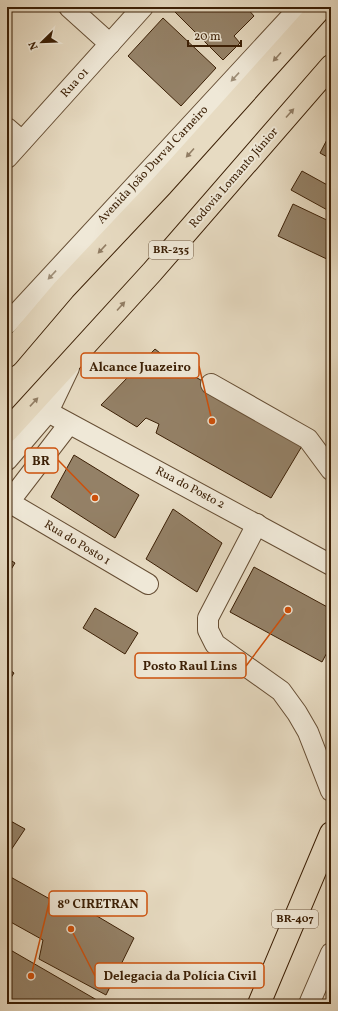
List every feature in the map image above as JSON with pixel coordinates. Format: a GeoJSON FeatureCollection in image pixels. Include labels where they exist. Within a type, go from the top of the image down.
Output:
{"type":"FeatureCollection","features":[{"type":"Feature","properties":{"kind":"highway"},"geometry":{"type":"LineString","coordinates":[[7,356],[64,289],[162,185],[322,7]]}},
{"type":"Feature","properties":{"kind":"highway","name":"Rodovia Lomanto Júnior"},"geometry":{"type":"LineString","coordinates":[[7,431],[72,362],[331,66]]}},
{"type":"Feature","properties":{"kind":"highway","name":"BR-407"},"geometry":{"type":"LineString","coordinates":[[259,1004],[331,833]]}},
{"type":"Feature","properties":{"kind":"street"},"geometry":{"type":"LineString","coordinates":[[69,7],[110,44]]}},
{"type":"Feature","properties":{"kind":"street","name":"Rua 01"},"geometry":{"type":"LineString","coordinates":[[7,158],[143,7]]}},
{"type":"Feature","properties":{"kind":"street","name":"Avenida João Durval Carneiro"},"geometry":{"type":"LineString","coordinates":[[7,324],[300,7]]}},
{"type":"Feature","properties":{"kind":"street"},"geometry":{"type":"LineString","coordinates":[[7,128],[22,141]]}},
{"type":"Feature","properties":{"kind":"street"},"geometry":{"type":"LineString","coordinates":[[7,460],[48,412],[72,362]]}},
{"type":"Feature","properties":{"kind":"street"},"geometry":{"type":"LineString","coordinates":[[211,384],[308,439],[331,470]]}},
{"type":"Feature","properties":{"kind":"street","name":"Rua do Posto 2"},"geometry":{"type":"LineString","coordinates":[[48,412],[331,565]]}},
{"type":"Feature","properties":{"kind":"street"},"geometry":{"type":"LineString","coordinates":[[8,502],[69,424]]}},
{"type":"Feature","properties":{"kind":"street","name":"Rua do Posto 1"},"geometry":{"type":"LineString","coordinates":[[8,502],[148,584]]}},
{"type":"Feature","properties":{"kind":"street"},"geometry":{"type":"LineString","coordinates":[[257,524],[208,618],[208,630],[215,644],[281,692],[297,713],[308,732],[331,790]]}},
{"type":"Feature","properties":{"kind":"street"},"geometry":{"type":"LineString","coordinates":[[318,997],[331,952]]}},
{"type":"Feature","properties":{"kind":"building"},"geometry":{"type":"Polygon","coordinates":[[[246,7],[254,16],[234,36],[240,43],[223,60],[171,8],[246,7]]]}},
{"type":"Feature","properties":{"kind":"building"},"geometry":{"type":"Polygon","coordinates":[[[163,18],[216,68],[181,106],[128,56],[163,18]]]}},
{"type":"Feature","properties":{"kind":"building"},"geometry":{"type":"Polygon","coordinates":[[[331,132],[331,159],[320,153],[331,132]]]}},
{"type":"Feature","properties":{"kind":"building"},"geometry":{"type":"Polygon","coordinates":[[[302,171],[331,187],[331,212],[291,190],[302,171]]]}},
{"type":"Feature","properties":{"kind":"building"},"geometry":{"type":"Polygon","coordinates":[[[293,204],[331,222],[331,261],[278,236],[293,204]]]}},
{"type":"Feature","properties":{"kind":"building"},"geometry":{"type":"Polygon","coordinates":[[[155,349],[175,365],[305,441],[271,498],[156,433],[159,424],[146,418],[137,427],[101,405],[155,349]]]}},
{"type":"Feature","properties":{"kind":"building"},"geometry":{"type":"Polygon","coordinates":[[[74,455],[139,495],[115,538],[51,497],[74,455]]]}},
{"type":"Feature","properties":{"kind":"building"},"geometry":{"type":"Polygon","coordinates":[[[173,509],[222,543],[197,592],[146,559],[173,509]]]}},
{"type":"Feature","properties":{"kind":"building"},"geometry":{"type":"Polygon","coordinates":[[[7,558],[15,563],[7,576],[7,558]]]}},
{"type":"Feature","properties":{"kind":"building"},"geometry":{"type":"Polygon","coordinates":[[[254,567],[331,609],[331,645],[322,662],[230,612],[254,567]]]}},
{"type":"Feature","properties":{"kind":"building"},"geometry":{"type":"Polygon","coordinates":[[[95,608],[138,633],[125,654],[83,628],[95,608]]]}},
{"type":"Feature","properties":{"kind":"building"},"geometry":{"type":"Polygon","coordinates":[[[7,668],[14,673],[7,684],[7,668]]]}},
{"type":"Feature","properties":{"kind":"building"},"geometry":{"type":"Polygon","coordinates":[[[7,819],[25,829],[7,856],[7,819]]]}},
{"type":"Feature","properties":{"kind":"building"},"geometry":{"type":"Polygon","coordinates":[[[7,875],[73,912],[75,903],[134,938],[106,995],[39,959],[43,940],[7,920],[7,875]]]}},
{"type":"Feature","properties":{"kind":"building"},"geometry":{"type":"Polygon","coordinates":[[[7,948],[102,1003],[102,1004],[7,1004],[7,948]]]}},
{"type":"Feature","properties":{"kind":"place","name":"Alcance Juazeiro"},"geometry":{"type":"Point","coordinates":[212,421]}},
{"type":"Feature","properties":{"kind":"place","name":"BR"},"geometry":{"type":"Point","coordinates":[95,498]}},
{"type":"Feature","properties":{"kind":"place","name":"Posto Raul Lins"},"geometry":{"type":"Point","coordinates":[288,610]}},
{"type":"Feature","properties":{"kind":"place","name":"Delegacia da Polícia Civil"},"geometry":{"type":"Point","coordinates":[71,929]}},
{"type":"Feature","properties":{"kind":"place","name":"8º CIRETRAN"},"geometry":{"type":"Point","coordinates":[31,976]}}]}
